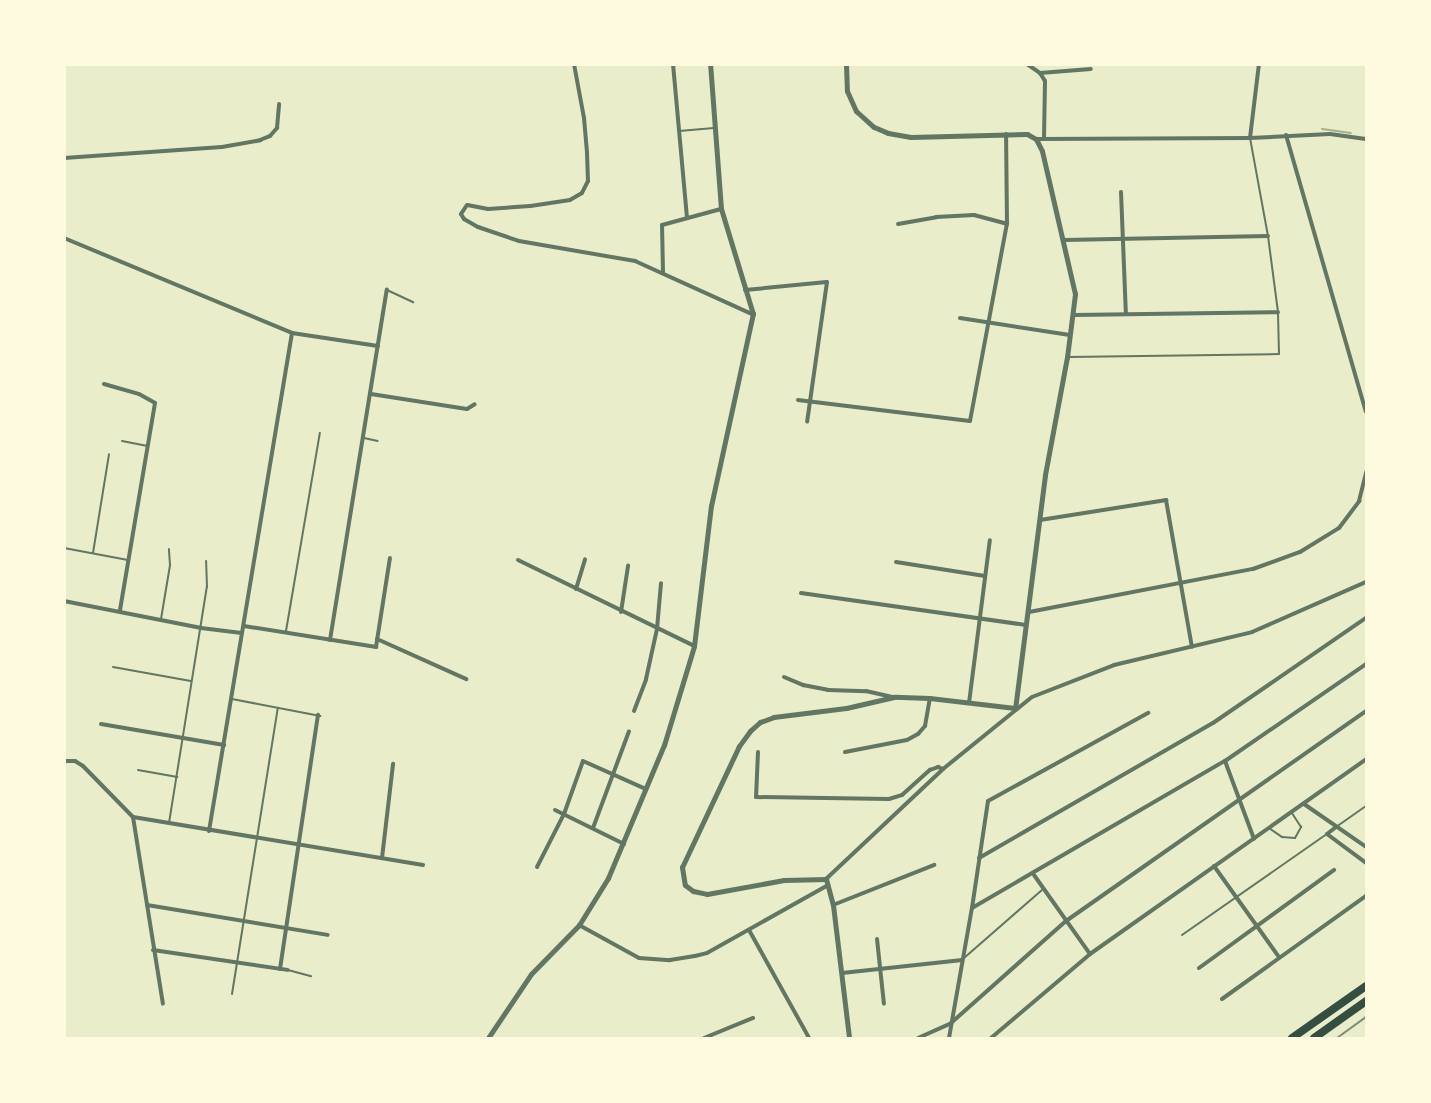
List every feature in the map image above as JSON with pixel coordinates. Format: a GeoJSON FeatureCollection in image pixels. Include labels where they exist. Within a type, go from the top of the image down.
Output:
{"type":"FeatureCollection","features":[{"type":"Feature","properties":{"kind":"highway"},"geometry":{"type":"LineString","coordinates":[[1292,1038],[1366,986]]}},
{"type":"Feature","properties":{"kind":"highway"},"geometry":{"type":"LineString","coordinates":[[1314,1038],[1366,1001]]}},
{"type":"Feature","properties":{"kind":"highway"},"geometry":{"type":"LineString","coordinates":[[1286,1038],[1328,1014]]}},
{"type":"Feature","properties":{"kind":"street"},"geometry":{"type":"LineString","coordinates":[[574,64],[584,118],[587,153],[588,181],[582,193],[570,200],[530,206],[488,209],[467,206],[461,214],[478,227],[519,241],[635,261],[753,314]]}},
{"type":"Feature","properties":{"kind":"street"},"geometry":{"type":"LineString","coordinates":[[673,64],[687,217]]}},
{"type":"Feature","properties":{"kind":"street"},"geometry":{"type":"LineString","coordinates":[[488,1038],[531,974],[579,925],[608,878],[669,730],[694,646],[711,506],[753,314],[721,209],[710,64]]}},
{"type":"Feature","properties":{"kind":"street"},"geometry":{"type":"LineString","coordinates":[[846,64],[850,100],[856,111],[874,128],[888,133],[911,136],[1027,134],[1036,139],[1250,138],[1330,134],[1366,139]]}},
{"type":"Feature","properties":{"kind":"street"},"geometry":{"type":"LineString","coordinates":[[1027,64],[1040,73],[1044,81],[1044,139]]}},
{"type":"Feature","properties":{"kind":"street"},"geometry":{"type":"LineString","coordinates":[[1250,138],[1259,64]]}},
{"type":"Feature","properties":{"kind":"street"},"geometry":{"type":"LineString","coordinates":[[1040,73],[1090,69]]}},
{"type":"Feature","properties":{"kind":"street"},"geometry":{"type":"LineString","coordinates":[[64,158],[222,147],[260,140],[270,136],[277,128],[279,104]]}},
{"type":"Feature","properties":{"kind":"street"},"geometry":{"type":"LineString","coordinates":[[798,400],[970,421],[1007,224],[1006,134]]}},
{"type":"Feature","properties":{"kind":"street"},"geometry":{"type":"LineString","coordinates":[[1286,135],[1366,412]]}},
{"type":"Feature","properties":{"kind":"street"},"geometry":{"type":"LineString","coordinates":[[1015,708],[1028,626],[1039,520],[1074,315],[1074,281],[1042,151],[1036,139]]}},
{"type":"Feature","properties":{"kind":"street"},"geometry":{"type":"LineString","coordinates":[[1121,192],[1126,314]]}},
{"type":"Feature","properties":{"kind":"street"},"geometry":{"type":"LineString","coordinates":[[663,272],[662,225],[721,209]]}},
{"type":"Feature","properties":{"kind":"street"},"geometry":{"type":"LineString","coordinates":[[898,224],[936,217],[974,215],[1007,224]]}},
{"type":"Feature","properties":{"kind":"street"},"geometry":{"type":"LineString","coordinates":[[1064,240],[1268,236]]}},
{"type":"Feature","properties":{"kind":"street"},"geometry":{"type":"LineString","coordinates":[[64,238],[292,333],[378,346]]}},
{"type":"Feature","properties":{"kind":"street"},"geometry":{"type":"LineString","coordinates":[[745,290],[827,282],[807,422]]}},
{"type":"Feature","properties":{"kind":"street"},"geometry":{"type":"LineString","coordinates":[[330,640],[387,290]]}},
{"type":"Feature","properties":{"kind":"street"},"geometry":{"type":"LineString","coordinates":[[1074,315],[1278,312]]}},
{"type":"Feature","properties":{"kind":"street"},"geometry":{"type":"LineString","coordinates":[[960,318],[1070,335]]}},
{"type":"Feature","properties":{"kind":"street"},"geometry":{"type":"LineString","coordinates":[[209,831],[292,333]]}},
{"type":"Feature","properties":{"kind":"street"},"geometry":{"type":"LineString","coordinates":[[104,384],[139,394],[155,403],[120,611]]}},
{"type":"Feature","properties":{"kind":"street"},"geometry":{"type":"LineString","coordinates":[[371,394],[466,409],[475,404]]}},
{"type":"Feature","properties":{"kind":"street"},"geometry":{"type":"LineString","coordinates":[[1029,612],[1253,569],[1300,552],[1339,528],[1359,501],[1366,472]]}},
{"type":"Feature","properties":{"kind":"street"},"geometry":{"type":"LineString","coordinates":[[1039,520],[1166,500],[1183,584],[1192,647]]}},
{"type":"Feature","properties":{"kind":"street"},"geometry":{"type":"LineString","coordinates":[[969,703],[978,618],[990,540]]}},
{"type":"Feature","properties":{"kind":"street"},"geometry":{"type":"LineString","coordinates":[[244,626],[376,647],[390,558]]}},
{"type":"Feature","properties":{"kind":"street"},"geometry":{"type":"LineString","coordinates":[[576,589],[585,559]]}},
{"type":"Feature","properties":{"kind":"street"},"geometry":{"type":"LineString","coordinates":[[518,560],[694,646]]}},
{"type":"Feature","properties":{"kind":"street"},"geometry":{"type":"LineString","coordinates":[[896,562],[986,576]]}},
{"type":"Feature","properties":{"kind":"street"},"geometry":{"type":"LineString","coordinates":[[621,612],[628,566]]}},
{"type":"Feature","properties":{"kind":"street"},"geometry":{"type":"LineString","coordinates":[[579,925],[639,958],[670,960],[707,953],[827,882],[944,769],[1015,708],[1032,697],[1114,665],[1252,632],[1366,582]]}},
{"type":"Feature","properties":{"kind":"street"},"geometry":{"type":"LineString","coordinates":[[634,711],[646,680],[657,629],[661,583]]}},
{"type":"Feature","properties":{"kind":"street"},"geometry":{"type":"LineString","coordinates":[[801,593],[1028,626]]}},
{"type":"Feature","properties":{"kind":"street"},"geometry":{"type":"LineString","coordinates":[[64,601],[201,628],[242,633]]}},
{"type":"Feature","properties":{"kind":"street"},"geometry":{"type":"LineString","coordinates":[[980,858],[1213,723],[1366,618]]}},
{"type":"Feature","properties":{"kind":"street"},"geometry":{"type":"LineString","coordinates":[[377,639],[466,679]]}},
{"type":"Feature","properties":{"kind":"street"},"geometry":{"type":"LineString","coordinates":[[972,908],[1034,875],[1225,761],[1366,664]]}},
{"type":"Feature","properties":{"kind":"street"},"geometry":{"type":"LineString","coordinates":[[784,677],[803,685],[828,690],[866,691],[894,697],[930,698],[1015,708]]}},
{"type":"Feature","properties":{"kind":"street"},"geometry":{"type":"LineString","coordinates":[[827,882],[784,880],[707,894],[689,889],[681,873],[684,860],[739,746],[755,726],[774,717],[846,708],[894,697]]}},
{"type":"Feature","properties":{"kind":"street"},"geometry":{"type":"LineString","coordinates":[[845,752],[907,740],[918,734],[926,726],[930,698]]}},
{"type":"Feature","properties":{"kind":"street"},"geometry":{"type":"LineString","coordinates":[[918,1038],[951,1023],[1066,921],[1366,711]]}},
{"type":"Feature","properties":{"kind":"street"},"geometry":{"type":"LineString","coordinates":[[949,1038],[988,801],[1148,713]]}},
{"type":"Feature","properties":{"kind":"street"},"geometry":{"type":"LineString","coordinates":[[280,969],[319,715]]}},
{"type":"Feature","properties":{"kind":"street"},"geometry":{"type":"LineString","coordinates":[[101,724],[224,745]]}},
{"type":"Feature","properties":{"kind":"street"},"geometry":{"type":"LineString","coordinates":[[593,828],[629,731]]}},
{"type":"Feature","properties":{"kind":"street"},"geometry":{"type":"LineString","coordinates":[[758,752],[756,797],[889,799],[902,795],[930,770],[938,767],[944,769]]}},
{"type":"Feature","properties":{"kind":"street"},"geometry":{"type":"LineString","coordinates":[[991,1038],[1090,954],[1366,759]]}},
{"type":"Feature","properties":{"kind":"street"},"geometry":{"type":"LineString","coordinates":[[64,761],[75,761],[83,766],[133,817],[423,865]]}},
{"type":"Feature","properties":{"kind":"street"},"geometry":{"type":"LineString","coordinates":[[537,867],[564,814],[584,761],[646,789]]}},
{"type":"Feature","properties":{"kind":"street"},"geometry":{"type":"LineString","coordinates":[[1225,761],[1254,839]]}},
{"type":"Feature","properties":{"kind":"street"},"geometry":{"type":"LineString","coordinates":[[382,858],[393,764]]}},
{"type":"Feature","properties":{"kind":"street"},"geometry":{"type":"LineString","coordinates":[[1304,804],[1366,847]]}},
{"type":"Feature","properties":{"kind":"street"},"geometry":{"type":"LineString","coordinates":[[555,810],[624,843]]}},
{"type":"Feature","properties":{"kind":"street"},"geometry":{"type":"LineString","coordinates":[[133,817],[153,950],[164,1004]]}},
{"type":"Feature","properties":{"kind":"street"},"geometry":{"type":"LineString","coordinates":[[1336,827],[1328,834],[1366,863]]}},
{"type":"Feature","properties":{"kind":"street"},"geometry":{"type":"LineString","coordinates":[[833,905],[934,865]]}},
{"type":"Feature","properties":{"kind":"street"},"geometry":{"type":"LineString","coordinates":[[1214,866],[1279,957]]}},
{"type":"Feature","properties":{"kind":"street"},"geometry":{"type":"LineString","coordinates":[[1199,968],[1334,870]]}},
{"type":"Feature","properties":{"kind":"street"},"geometry":{"type":"LineString","coordinates":[[1034,875],[1090,954]]}},
{"type":"Feature","properties":{"kind":"street"},"geometry":{"type":"LineString","coordinates":[[827,882],[833,905],[849,1038]]}},
{"type":"Feature","properties":{"kind":"street"},"geometry":{"type":"LineString","coordinates":[[1222,999],[1366,896]]}},
{"type":"Feature","properties":{"kind":"street"},"geometry":{"type":"LineString","coordinates":[[147,906],[328,935]]}},
{"type":"Feature","properties":{"kind":"street"},"geometry":{"type":"LineString","coordinates":[[749,930],[809,1038]]}},
{"type":"Feature","properties":{"kind":"street"},"geometry":{"type":"LineString","coordinates":[[877,939],[884,1004]]}},
{"type":"Feature","properties":{"kind":"street"},"geometry":{"type":"LineString","coordinates":[[153,950],[288,970]]}},
{"type":"Feature","properties":{"kind":"street"},"geometry":{"type":"LineString","coordinates":[[842,973],[962,960]]}},
{"type":"Feature","properties":{"kind":"street"},"geometry":{"type":"LineString","coordinates":[[704,1038],[753,1018]]}},
{"type":"Feature","properties":{"kind":"lane"},"geometry":{"type":"LineString","coordinates":[[679,131],[714,128]]}},
{"type":"Feature","properties":{"kind":"lane"},"geometry":{"type":"LineString","coordinates":[[1067,357],[1279,354],[1278,312],[1268,236],[1250,138]]}},
{"type":"Feature","properties":{"kind":"lane"},"geometry":{"type":"LineString","coordinates":[[387,290],[413,302]]}},
{"type":"Feature","properties":{"kind":"lane"},"geometry":{"type":"LineString","coordinates":[[286,633],[320,433]]}},
{"type":"Feature","properties":{"kind":"lane"},"geometry":{"type":"LineString","coordinates":[[364,438],[378,441]]}},
{"type":"Feature","properties":{"kind":"lane"},"geometry":{"type":"LineString","coordinates":[[122,441],[149,446]]}},
{"type":"Feature","properties":{"kind":"lane"},"geometry":{"type":"LineString","coordinates":[[93,553],[110,454]]}},
{"type":"Feature","properties":{"kind":"lane"},"geometry":{"type":"LineString","coordinates":[[64,548],[128,560]]}},
{"type":"Feature","properties":{"kind":"lane"},"geometry":{"type":"LineString","coordinates":[[161,619],[170,565],[169,549]]}},
{"type":"Feature","properties":{"kind":"lane"},"geometry":{"type":"LineString","coordinates":[[169,824],[207,587],[206,561]]}},
{"type":"Feature","properties":{"kind":"lane"},"geometry":{"type":"LineString","coordinates":[[113,667],[191,681]]}},
{"type":"Feature","properties":{"kind":"lane"},"geometry":{"type":"LineString","coordinates":[[232,699],[319,715]]}},
{"type":"Feature","properties":{"kind":"lane"},"geometry":{"type":"LineString","coordinates":[[232,994],[278,708]]}},
{"type":"Feature","properties":{"kind":"lane"},"geometry":{"type":"LineString","coordinates":[[138,770],[177,777]]}},
{"type":"Feature","properties":{"kind":"lane"},"geometry":{"type":"LineString","coordinates":[[1336,827],[1366,806]]}},
{"type":"Feature","properties":{"kind":"lane"},"geometry":{"type":"LineString","coordinates":[[1269,828],[1282,837],[1295,838],[1301,827],[1291,813]]}},
{"type":"Feature","properties":{"kind":"lane"},"geometry":{"type":"LineString","coordinates":[[1182,935],[1328,834]]}},
{"type":"Feature","properties":{"kind":"lane"},"geometry":{"type":"LineString","coordinates":[[962,960],[1043,889]]}},
{"type":"Feature","properties":{"kind":"lane"},"geometry":{"type":"LineString","coordinates":[[288,970],[312,976]]}},
{"type":"Feature","properties":{"kind":"waterway"},"geometry":{"type":"LineString","coordinates":[[1322,129],[1351,133]]}},
{"type":"Feature","properties":{"kind":"railway"},"geometry":{"type":"LineString","coordinates":[[1337,1038],[1366,1017]]}}]}
